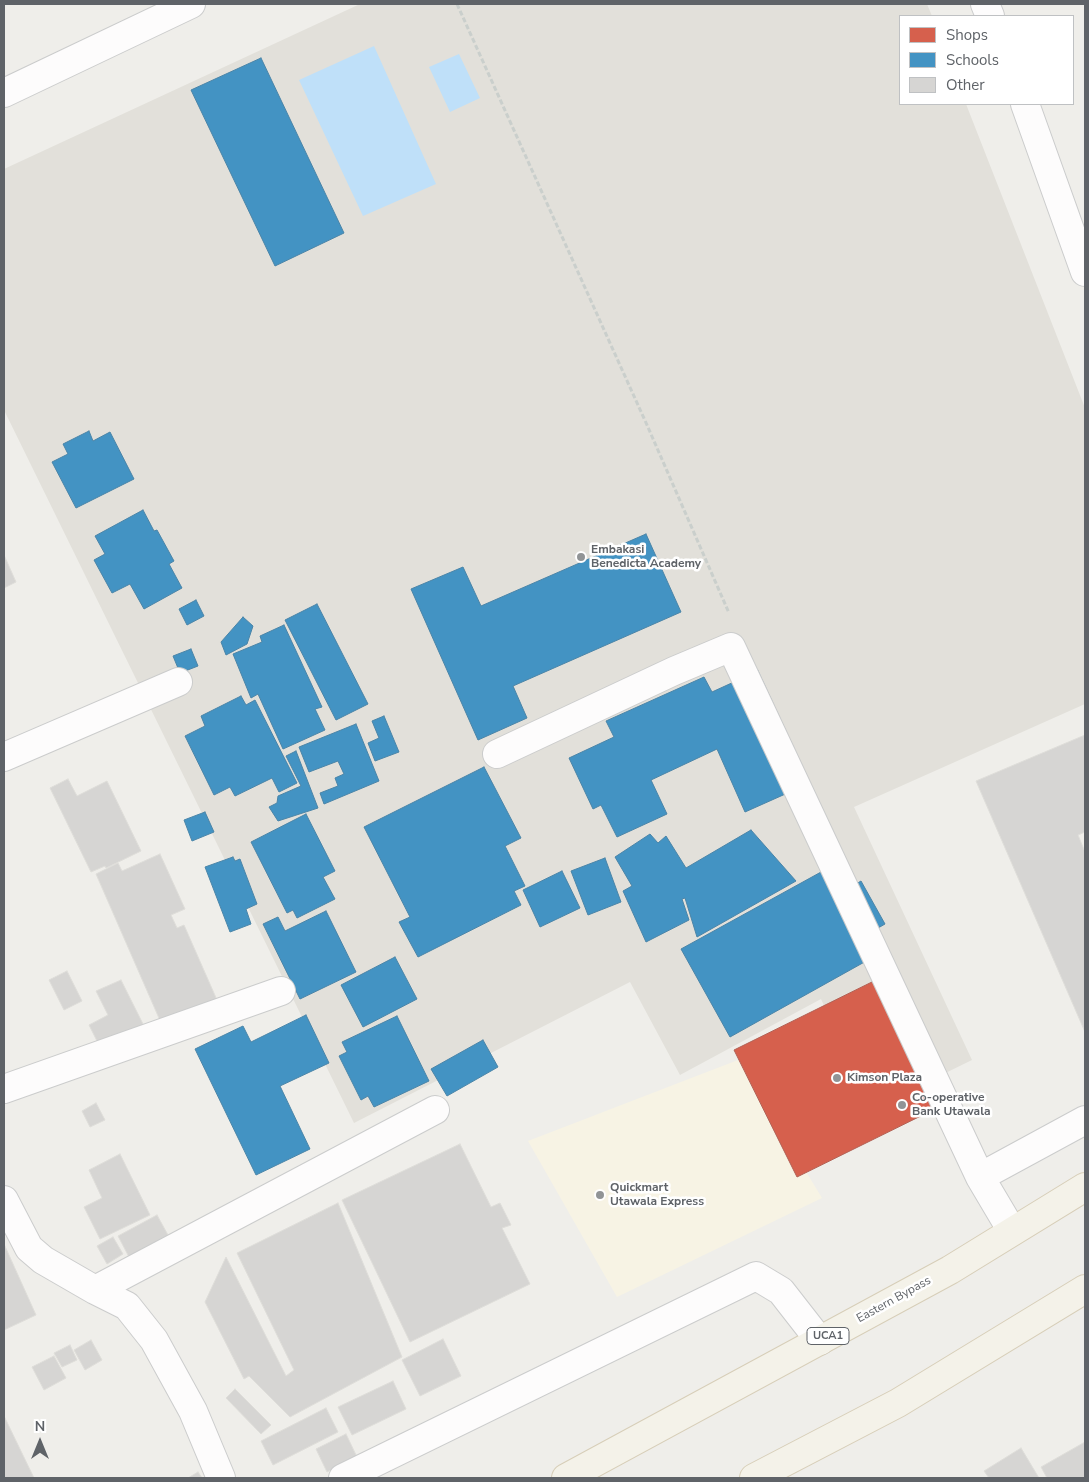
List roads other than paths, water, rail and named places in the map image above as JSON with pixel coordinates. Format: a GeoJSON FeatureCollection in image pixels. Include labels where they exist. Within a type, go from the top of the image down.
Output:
{"type":"FeatureCollection","features":[{"type":"Feature","properties":{"kind":"main road","name":"Eastern Bypass"},"geometry":{"type":"LineString","coordinates":[[566,1478],[950,1270],[1085,1187]]}},
{"type":"Feature","properties":{"kind":"main road"},"geometry":{"type":"LineString","coordinates":[[754,1478],[898,1403],[1085,1289]]}},
{"type":"Feature","properties":{"kind":"street"},"geometry":{"type":"LineString","coordinates":[[4,93],[191,4]]}},
{"type":"Feature","properties":{"kind":"street"},"geometry":{"type":"LineString","coordinates":[[1025,105],[1085,272]]}},
{"type":"Feature","properties":{"kind":"street"},"geometry":{"type":"LineString","coordinates":[[497,754],[674,671],[731,647],[980,1177],[1012,1231]]}},
{"type":"Feature","properties":{"kind":"street"},"geometry":{"type":"LineString","coordinates":[[4,757],[178,682]]}},
{"type":"Feature","properties":{"kind":"street"},"geometry":{"type":"LineString","coordinates":[[4,1089],[280,991]]}},
{"type":"Feature","properties":{"kind":"street"},"geometry":{"type":"LineString","coordinates":[[95,1290],[435,1110]]}},
{"type":"Feature","properties":{"kind":"street"},"geometry":{"type":"LineString","coordinates":[[980,1177],[1085,1120]]}},
{"type":"Feature","properties":{"kind":"street"},"geometry":{"type":"LineString","coordinates":[[4,1200],[29,1248],[43,1260],[127,1306],[154,1340],[193,1411],[221,1478]]}},
{"type":"Feature","properties":{"kind":"street"},"geometry":{"type":"LineString","coordinates":[[343,1478],[756,1276],[781,1291],[820,1341]]}},
{"type":"Feature","properties":{"kind":"water"},"geometry":{"type":"Polygon","coordinates":[[[374,46],[436,184],[363,216],[299,80],[374,46]]]}},
{"type":"Feature","properties":{"kind":"water"},"geometry":{"type":"Polygon","coordinates":[[[459,54],[480,98],[450,112],[429,67],[459,54]]]}},
{"type":"Feature","properties":{"kind":"place","name":"Embakasi Benedicta Academy"},"geometry":{"type":"Point","coordinates":[581,557]}},
{"type":"Feature","properties":{"kind":"place","name":"Kimson Plaza"},"geometry":{"type":"Point","coordinates":[837,1078]}},
{"type":"Feature","properties":{"kind":"place","name":"Co-operative Bank Utawala"},"geometry":{"type":"Point","coordinates":[902,1105]}},
{"type":"Feature","properties":{"kind":"place","name":"Quickmart Utawala Express"},"geometry":{"type":"Point","coordinates":[600,1195]}}]}
